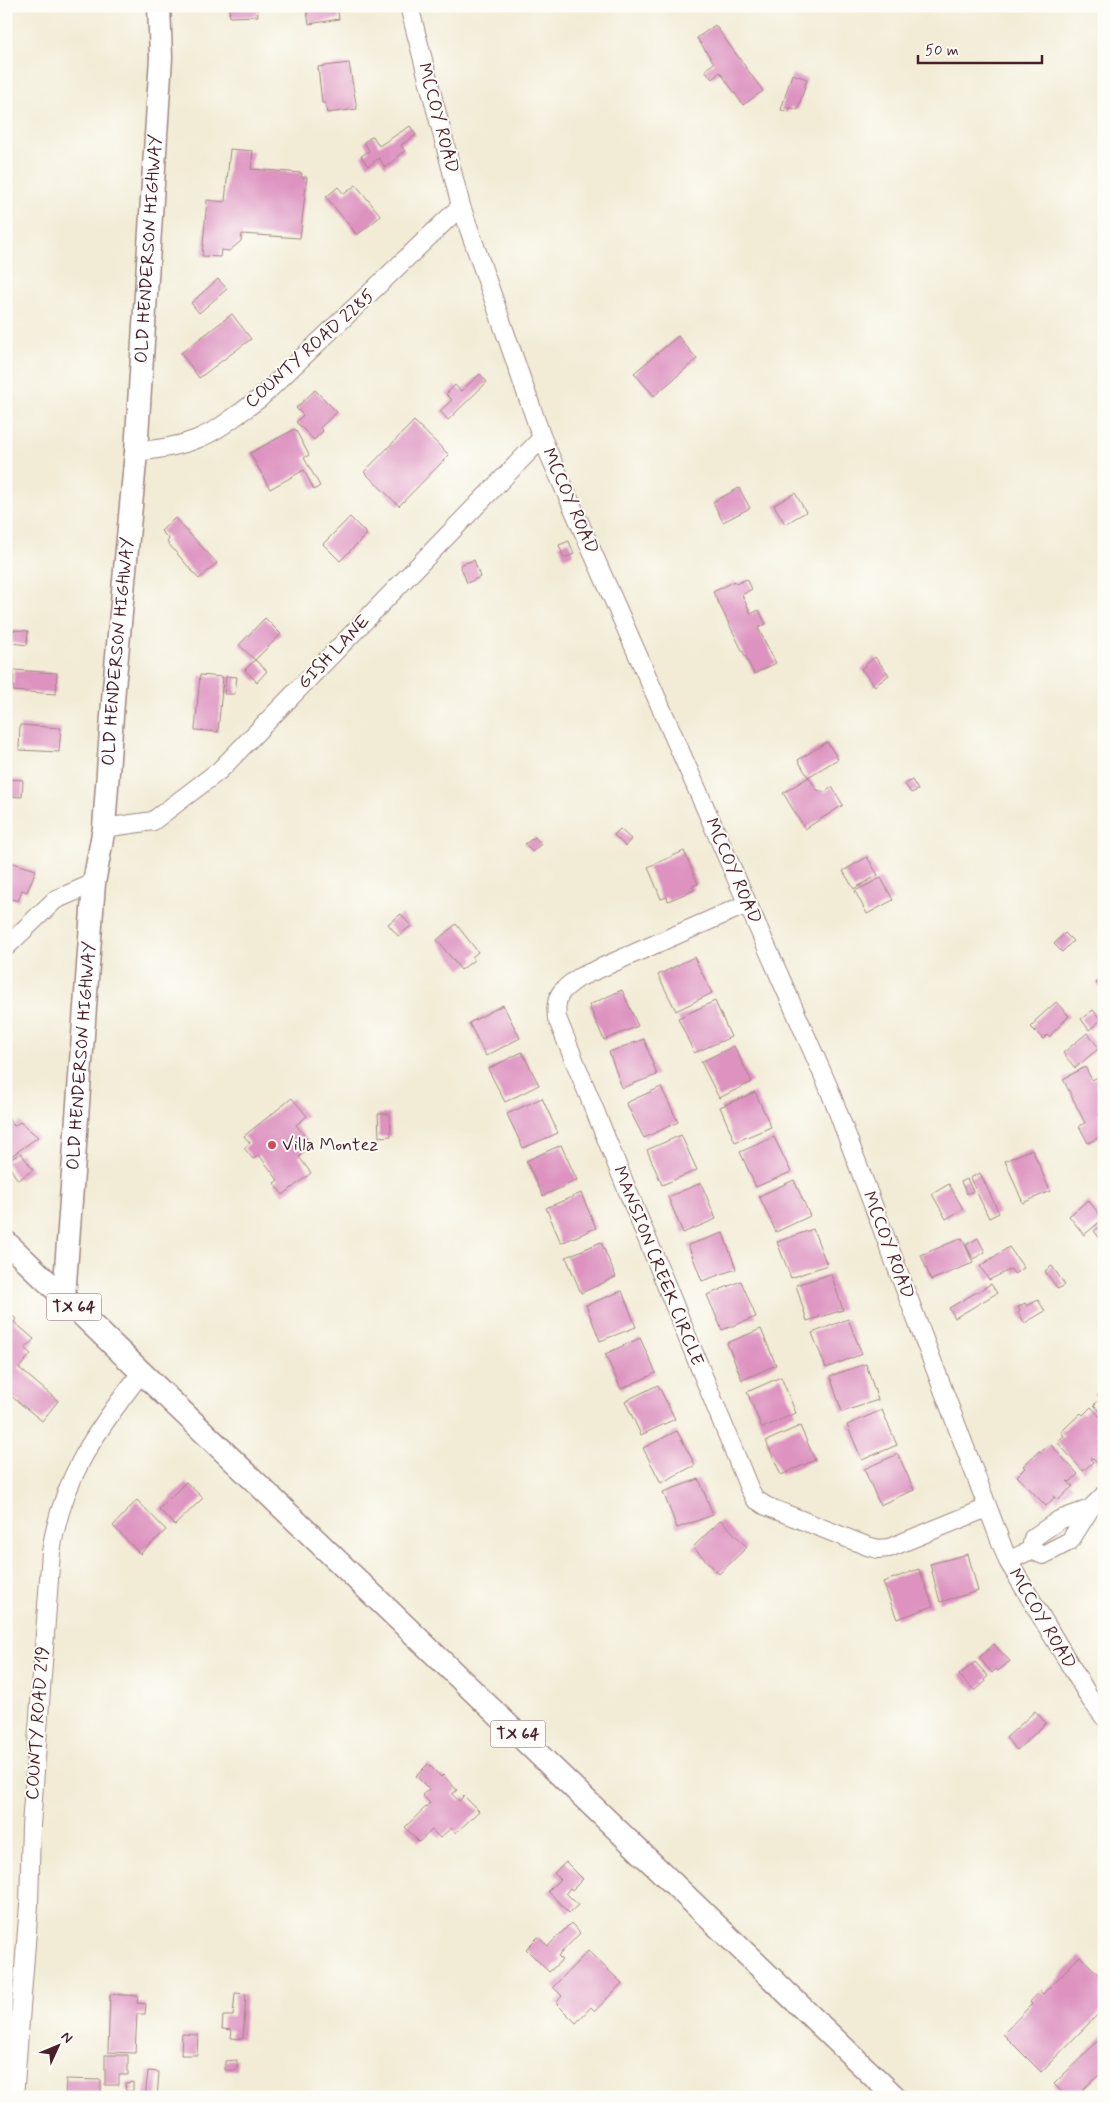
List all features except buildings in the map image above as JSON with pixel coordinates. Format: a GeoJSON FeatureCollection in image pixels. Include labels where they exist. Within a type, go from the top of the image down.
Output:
{"type":"FeatureCollection","features":[{"type":"Feature","properties":{"kind":"main road","name":"OLD HENDERSON HIGHWAY"},"geometry":{"type":"LineString","coordinates":[[64,1298],[94,882],[104,828],[114,688],[136,452],[161,57],[159,6]]}},
{"type":"Feature","properties":{"kind":"main road","name":"TX 64"},"geometry":{"type":"LineString","coordinates":[[6,1242],[895,2097]]}},
{"type":"Feature","properties":{"kind":"street","name":"MCCOY ROAD"},"geometry":{"type":"LineString","coordinates":[[409,6],[461,206],[542,438],[828,1086],[1008,1561],[1091,1700],[1104,1717]]}},
{"type":"Feature","properties":{"kind":"street","name":"COUNTY ROAD 2285"},"geometry":{"type":"LineString","coordinates":[[136,452],[170,447],[196,439],[227,423],[259,399],[461,206]]}},
{"type":"Feature","properties":{"kind":"street","name":"GISH LANE"},"geometry":{"type":"LineString","coordinates":[[104,828],[153,821],[220,770],[542,438]]}},
{"type":"Feature","properties":{"kind":"street"},"geometry":{"type":"LineString","coordinates":[[6,947],[55,900],[94,882]]}},
{"type":"Feature","properties":{"kind":"street","name":"MANSION CREEK CIRCLE"},"geometry":{"type":"LineString","coordinates":[[747,904],[580,977],[558,995],[555,1005],[557,1018],[745,1479],[755,1499],[775,1510],[878,1549],[889,1548],[988,1508]]}},
{"type":"Feature","properties":{"kind":"street","name":"COUNTY ROAD 219"},"geometry":{"type":"LineString","coordinates":[[14,2097],[11,2074],[29,1904],[31,1826],[51,1552],[55,1526],[62,1502],[87,1448],[141,1373]]}},
{"type":"Feature","properties":{"kind":"street"},"geometry":{"type":"LineString","coordinates":[[1008,1561],[1030,1550],[1033,1538],[1059,1520],[1090,1508],[1104,1495]]}},
{"type":"Feature","properties":{"kind":"place","name":"Villa Montez"},"geometry":{"type":"Point","coordinates":[272,1145]}}]}
